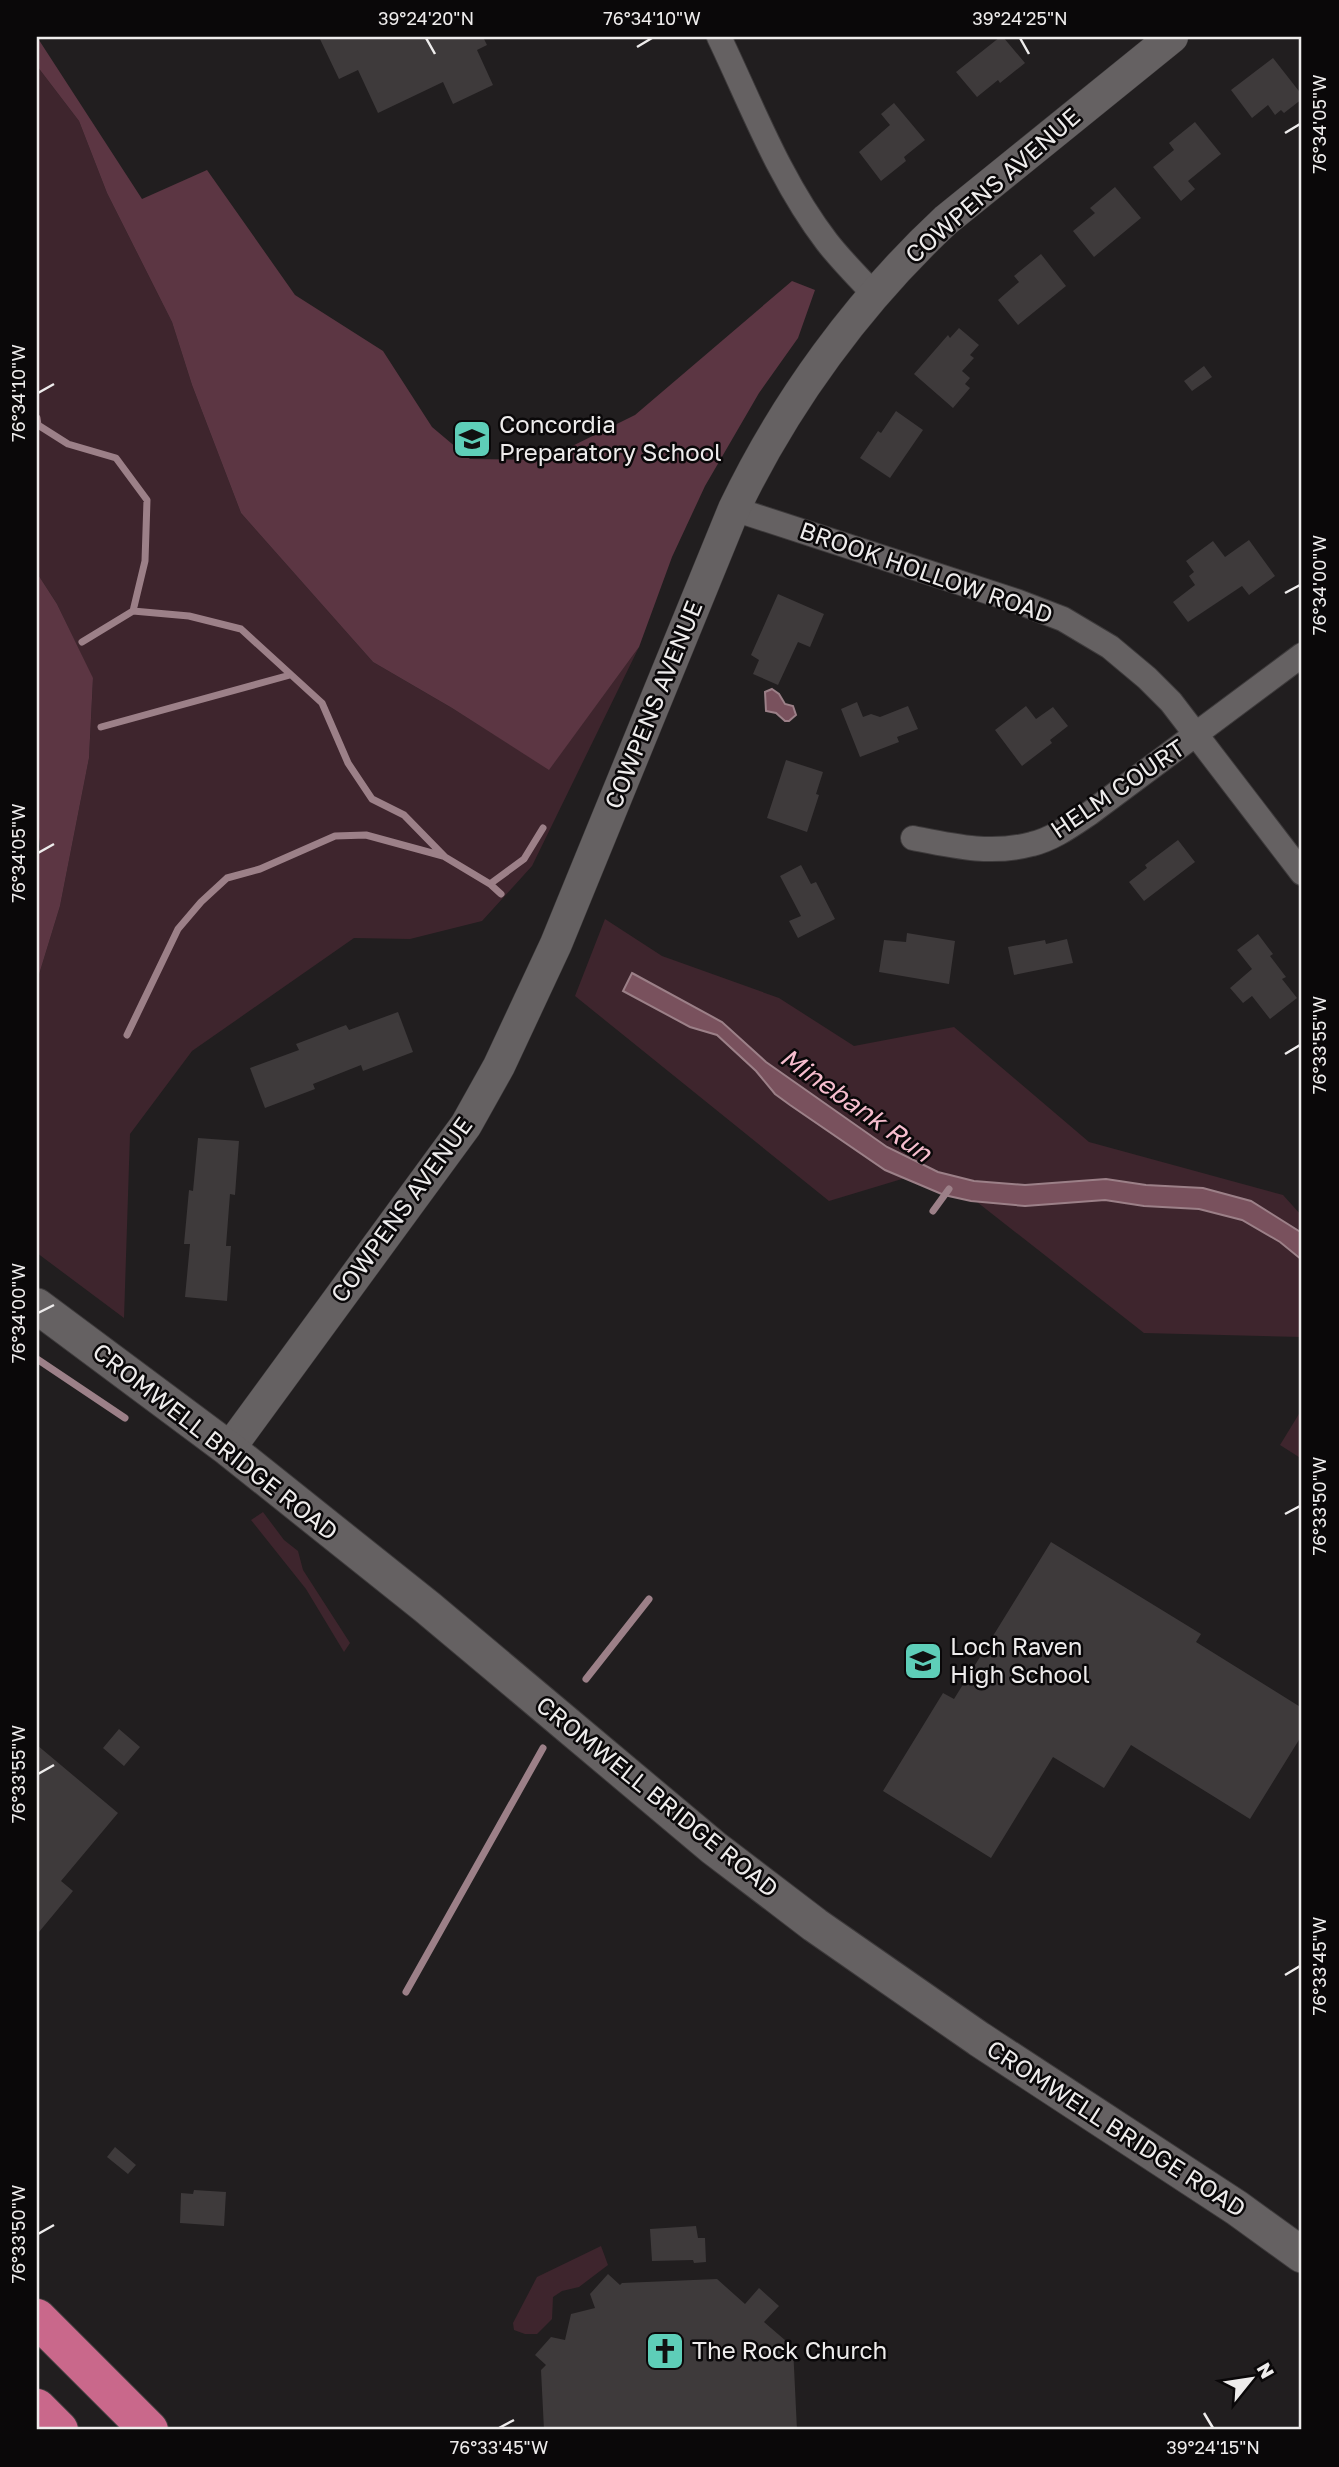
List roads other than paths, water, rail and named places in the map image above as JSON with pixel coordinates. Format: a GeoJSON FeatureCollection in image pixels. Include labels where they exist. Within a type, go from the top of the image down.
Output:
{"type":"FeatureCollection","features":[{"type":"Feature","properties":{"kind":"highway"},"geometry":{"type":"LineString","coordinates":[[37,2318],[149,2430]]}},
{"type":"Feature","properties":{"kind":"highway"},"geometry":{"type":"LineString","coordinates":[[37,2408],[59,2430]]}},
{"type":"Feature","properties":{"kind":"main road","name":"CROMWELL BRIDGE ROAD"},"geometry":{"type":"LineString","coordinates":[[37,1306],[229,1450],[427,1606],[714,1848],[816,1925],[969,2032],[1237,2208],[1302,2255]]}},
{"type":"Feature","properties":{"kind":"street"},"geometry":{"type":"LineString","coordinates":[[719,37],[783,173],[805,211],[828,244],[874,294]]}},
{"type":"Feature","properties":{"kind":"street","name":"COWPENS AVENUE"},"geometry":{"type":"LineString","coordinates":[[229,1450],[466,1125],[499,1066],[556,944],[734,509],[776,430],[874,294],[946,220],[1172,37]]}},
{"type":"Feature","properties":{"kind":"street","name":"BROOK HOLLOW ROAD"},"geometry":{"type":"LineString","coordinates":[[734,509],[1016,601],[1063,619],[1110,647],[1147,678],[1198,734],[1302,873]]}},
{"type":"Feature","properties":{"kind":"street","name":"HELM COURT"},"geometry":{"type":"LineString","coordinates":[[913,838],[968,849],[1002,850],[1034,844],[1060,832],[1090,813],[1302,655]]}},
{"type":"Feature","properties":{"kind":"waterway","name":"Minebank Run"},"geometry":{"type":"LineString","coordinates":[[37,418],[38,425],[68,444],[116,458],[147,500],[145,561],[133,611],[189,616],[241,629],[322,703],[348,763],[372,799],[404,815],[445,857],[490,884],[501,894]]}},
{"type":"Feature","properties":{"kind":"waterway"},"geometry":{"type":"LineString","coordinates":[[82,642],[133,611]]}},
{"type":"Feature","properties":{"kind":"waterway"},"geometry":{"type":"LineString","coordinates":[[101,727],[290,675]]}},
{"type":"Feature","properties":{"kind":"waterway"},"geometry":{"type":"LineString","coordinates":[[490,884],[524,859],[543,828]]}},
{"type":"Feature","properties":{"kind":"waterway"},"geometry":{"type":"LineString","coordinates":[[127,1035],[178,929],[201,902],[227,878],[260,869],[335,836],[366,835],[443,856]]}},
{"type":"Feature","properties":{"kind":"waterway"},"geometry":{"type":"LineString","coordinates":[[933,1211],[949,1189]]}},
{"type":"Feature","properties":{"kind":"waterway"},"geometry":{"type":"LineString","coordinates":[[37,1359],[125,1418]]}},
{"type":"Feature","properties":{"kind":"waterway"},"geometry":{"type":"LineString","coordinates":[[586,1679],[649,1599]]}},
{"type":"Feature","properties":{"kind":"waterway"},"geometry":{"type":"LineString","coordinates":[[406,1992],[543,1748]]}},
{"type":"Feature","properties":{"kind":"place","name":"Concordia Preparatory School"},"geometry":{"type":"Point","coordinates":[472,439]}},
{"type":"Feature","properties":{"kind":"place","name":"Loch Raven High School"},"geometry":{"type":"Point","coordinates":[923,1661]}},
{"type":"Feature","properties":{"kind":"place","name":"The Rock Church"},"geometry":{"type":"Point","coordinates":[665,2351]}}]}
